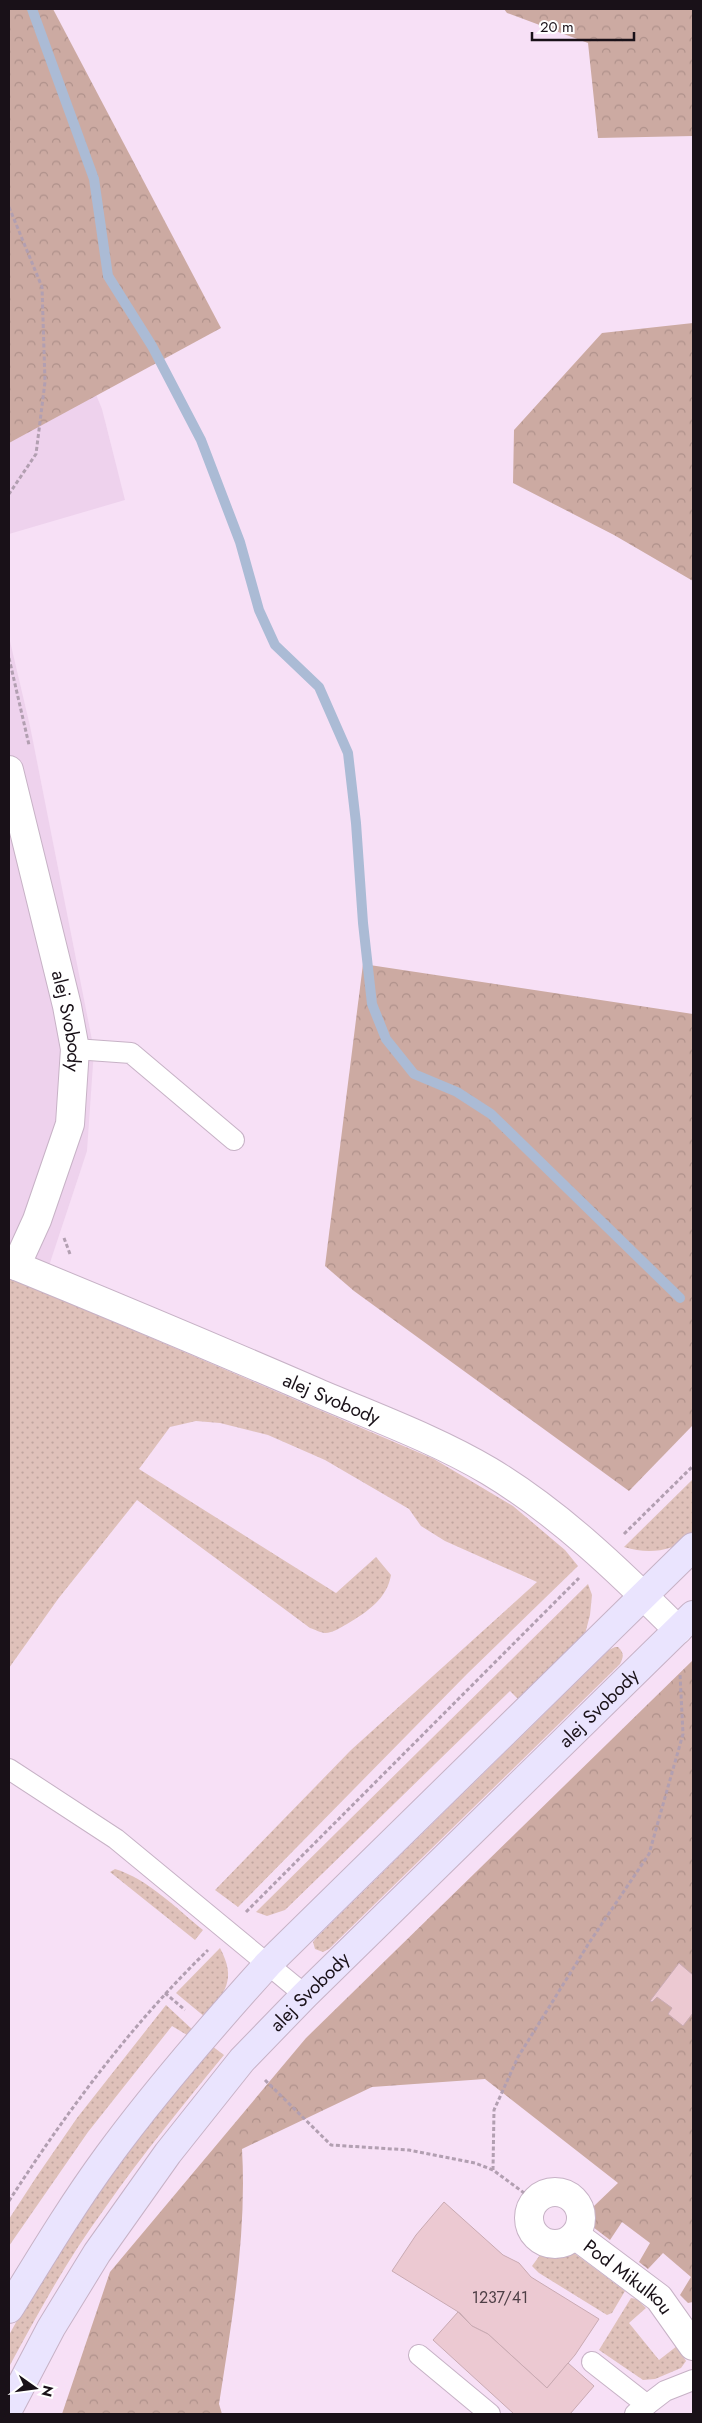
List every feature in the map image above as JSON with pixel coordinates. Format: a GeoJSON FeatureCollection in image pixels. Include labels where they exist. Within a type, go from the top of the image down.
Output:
{"type":"FeatureCollection","features":[{"type":"Feature","properties":{"kind":"street","name":"alej Svobody"},"geometry":{"type":"LineString","coordinates":[[9,770],[68,1006],[74,1049],[70,1124],[37,1220],[12,1265],[116,1306],[431,1442],[488,1471],[544,1508],[601,1556],[643,1596],[686,1622],[305,1995],[242,2060],[168,2153],[96,2252],[51,2328],[9,2408]]}},
{"type":"Feature","properties":{"kind":"street"},"geometry":{"type":"LineString","coordinates":[[9,2309],[60,2225],[108,2156],[208,2030],[268,1964],[693,1547]]}},
{"type":"Feature","properties":{"kind":"street","name":"Pod Mikulkou"},"geometry":{"type":"LineString","coordinates":[[550,2192],[568,2195],[580,2209],[580,2227],[575,2235],[561,2244],[545,2242],[538,2238],[529,2224],[530,2208],[535,2201],[550,2192]]}},
{"type":"Feature","properties":{"kind":"street","name":"Pod Mikulkou"},"geometry":{"type":"LineString","coordinates":[[575,2235],[659,2298],[693,2346]]}},
{"type":"Feature","properties":{"kind":"lane"},"geometry":{"type":"LineString","coordinates":[[74,1049],[131,1052],[234,1140]]}},
{"type":"Feature","properties":{"kind":"lane"},"geometry":{"type":"LineString","coordinates":[[9,1769],[116,1839],[305,1995]]}},
{"type":"Feature","properties":{"kind":"lane"},"geometry":{"type":"LineString","coordinates":[[419,2355],[490,2414]]}},
{"type":"Feature","properties":{"kind":"lane"},"geometry":{"type":"LineString","coordinates":[[592,2362],[641,2410],[664,2391],[693,2380]]}},
{"type":"Feature","properties":{"kind":"path"},"geometry":{"type":"LineString","coordinates":[[9,207],[42,287],[45,382],[36,454],[9,494]]}},
{"type":"Feature","properties":{"kind":"path"},"geometry":{"type":"LineString","coordinates":[[9,2201],[45,2146],[116,2050],[171,1986],[693,1466]]}},
{"type":"Feature","properties":{"kind":"path"},"geometry":{"type":"LineString","coordinates":[[492,2170],[494,2110],[518,2057],[589,1942],[649,1854],[683,1734],[686,1622]]}},
{"type":"Feature","properties":{"kind":"path"},"geometry":{"type":"LineString","coordinates":[[265,2080],[331,2145],[409,2150],[475,2163],[492,2170],[535,2201]]}},
{"type":"Feature","properties":{"kind":"shaded area"},"geometry":{"type":"Polygon","coordinates":[[[9,185],[102,409],[125,500],[9,534],[9,185]]]}},
{"type":"Feature","properties":{"kind":"shaded area"},"geometry":{"type":"Polygon","coordinates":[[[9,637],[30,726],[94,1050],[87,1151],[41,1290],[9,1279],[9,637]]]}},
{"type":"Feature","properties":{"kind":"shaded area"},"geometry":{"type":"Polygon","coordinates":[[[9,1277],[434,1459],[513,1506],[565,1550],[578,1566],[467,1674],[238,1907],[215,1890],[351,1750],[537,1582],[445,1541],[421,1526],[409,1509],[325,1460],[268,1435],[220,1423],[196,1421],[170,1427],[139,1469],[336,1593],[376,1557],[391,1575],[389,1584],[381,1598],[362,1615],[334,1631],[323,1633],[310,1628],[137,1500],[58,1599],[9,1668],[9,1277]]]}},
{"type":"Feature","properties":{"kind":"shaded area"},"geometry":{"type":"Polygon","coordinates":[[[693,1479],[693,1537],[676,1546],[660,1550],[643,1551],[624,1547],[693,1479]]]}},
{"type":"Feature","properties":{"kind":"shaded area"},"geometry":{"type":"Polygon","coordinates":[[[588,1584],[592,1595],[590,1615],[585,1634],[524,1705],[510,1691],[285,1910],[267,1916],[256,1912],[588,1584]]]}},
{"type":"Feature","properties":{"kind":"shaded area"},"geometry":{"type":"Polygon","coordinates":[[[618,1647],[622,1653],[623,1657],[620,1664],[329,1949],[323,1952],[315,1949],[313,1942],[316,1938],[609,1650],[618,1647]]]}},
{"type":"Feature","properties":{"kind":"shaded area"},"geometry":{"type":"Polygon","coordinates":[[[115,1869],[150,1887],[203,1930],[195,1940],[110,1872],[115,1869]]]}},
{"type":"Feature","properties":{"kind":"shaded area"},"geometry":{"type":"Polygon","coordinates":[[[220,1948],[228,1969],[228,1977],[223,1993],[205,2017],[176,1993],[220,1948]]]}},
{"type":"Feature","properties":{"kind":"shaded area"},"geometry":{"type":"Polygon","coordinates":[[[166,2005],[194,2031],[187,2035],[172,2026],[88,2132],[9,2246],[9,2219],[37,2176],[77,2118],[166,2005]]]}},
{"type":"Feature","properties":{"kind":"shaded area"},"geometry":{"type":"Polygon","coordinates":[[[212,2046],[224,2055],[148,2149],[91,2227],[54,2286],[9,2367],[9,2335],[38,2283],[91,2200],[152,2119],[212,2046]]]}},
{"type":"Feature","properties":{"kind":"shaded area"},"geometry":{"type":"Polygon","coordinates":[[[574,2253],[625,2291],[612,2313],[607,2315],[539,2273],[532,2266],[540,2255],[557,2257],[574,2253]]]}},
{"type":"Feature","properties":{"kind":"shaded area"},"geometry":{"type":"Polygon","coordinates":[[[631,2298],[637,2299],[646,2308],[629,2323],[659,2360],[677,2346],[686,2361],[681,2368],[655,2379],[643,2380],[599,2350],[631,2298]]]}},
{"type":"Feature","properties":{"kind":"green space"},"geometry":{"type":"Polygon","coordinates":[[[9,9],[53,9],[221,328],[9,443],[9,9]]]}},
{"type":"Feature","properties":{"kind":"green space"},"geometry":{"type":"Polygon","coordinates":[[[504,9],[693,9],[693,136],[598,138],[588,43],[507,13],[504,9]]]}},
{"type":"Feature","properties":{"kind":"green space"},"geometry":{"type":"Polygon","coordinates":[[[693,323],[693,581],[614,535],[513,483],[514,430],[602,333],[693,323]]]}},
{"type":"Feature","properties":{"kind":"green space"},"geometry":{"type":"Polygon","coordinates":[[[363,964],[693,1014],[693,1425],[629,1491],[354,1291],[325,1266],[363,964]]]}},
{"type":"Feature","properties":{"kind":"green space"},"geometry":{"type":"Polygon","coordinates":[[[693,1660],[693,2302],[688,2303],[680,2295],[691,2277],[663,2253],[648,2269],[639,2262],[650,2243],[622,2222],[610,2240],[593,2227],[594,2206],[618,2183],[485,2079],[372,2087],[242,2149],[243,2181],[240,2245],[219,2404],[222,2414],[62,2414],[110,2272],[306,2038],[693,1660]]]}},
{"type":"Feature","properties":{"kind":"building"},"geometry":{"type":"Polygon","coordinates":[[[679,1963],[693,1975],[693,2013],[683,2026],[668,2014],[672,2008],[657,1997],[652,2002],[650,2001],[679,1963]]]}},
{"type":"Feature","properties":{"kind":"building"},"geometry":{"type":"Polygon","coordinates":[[[444,2202],[503,2255],[519,2263],[531,2277],[599,2319],[575,2355],[547,2388],[488,2334],[472,2326],[460,2313],[392,2271],[416,2235],[444,2202]]]}},
{"type":"Feature","properties":{"kind":"building"},"geometry":{"type":"Polygon","coordinates":[[[458,2312],[472,2326],[488,2334],[547,2388],[568,2363],[594,2386],[570,2414],[514,2414],[433,2340],[458,2312]]]}},
{"type":"Feature","properties":{"kind":"waterway"},"geometry":{"type":"LineString","coordinates":[[32,9],[94,179],[108,276],[152,346],[201,440],[240,542],[259,610],[275,645],[319,687],[348,753],[372,1004],[386,1039],[414,1074],[457,1092],[491,1114],[680,1298]]}}]}
